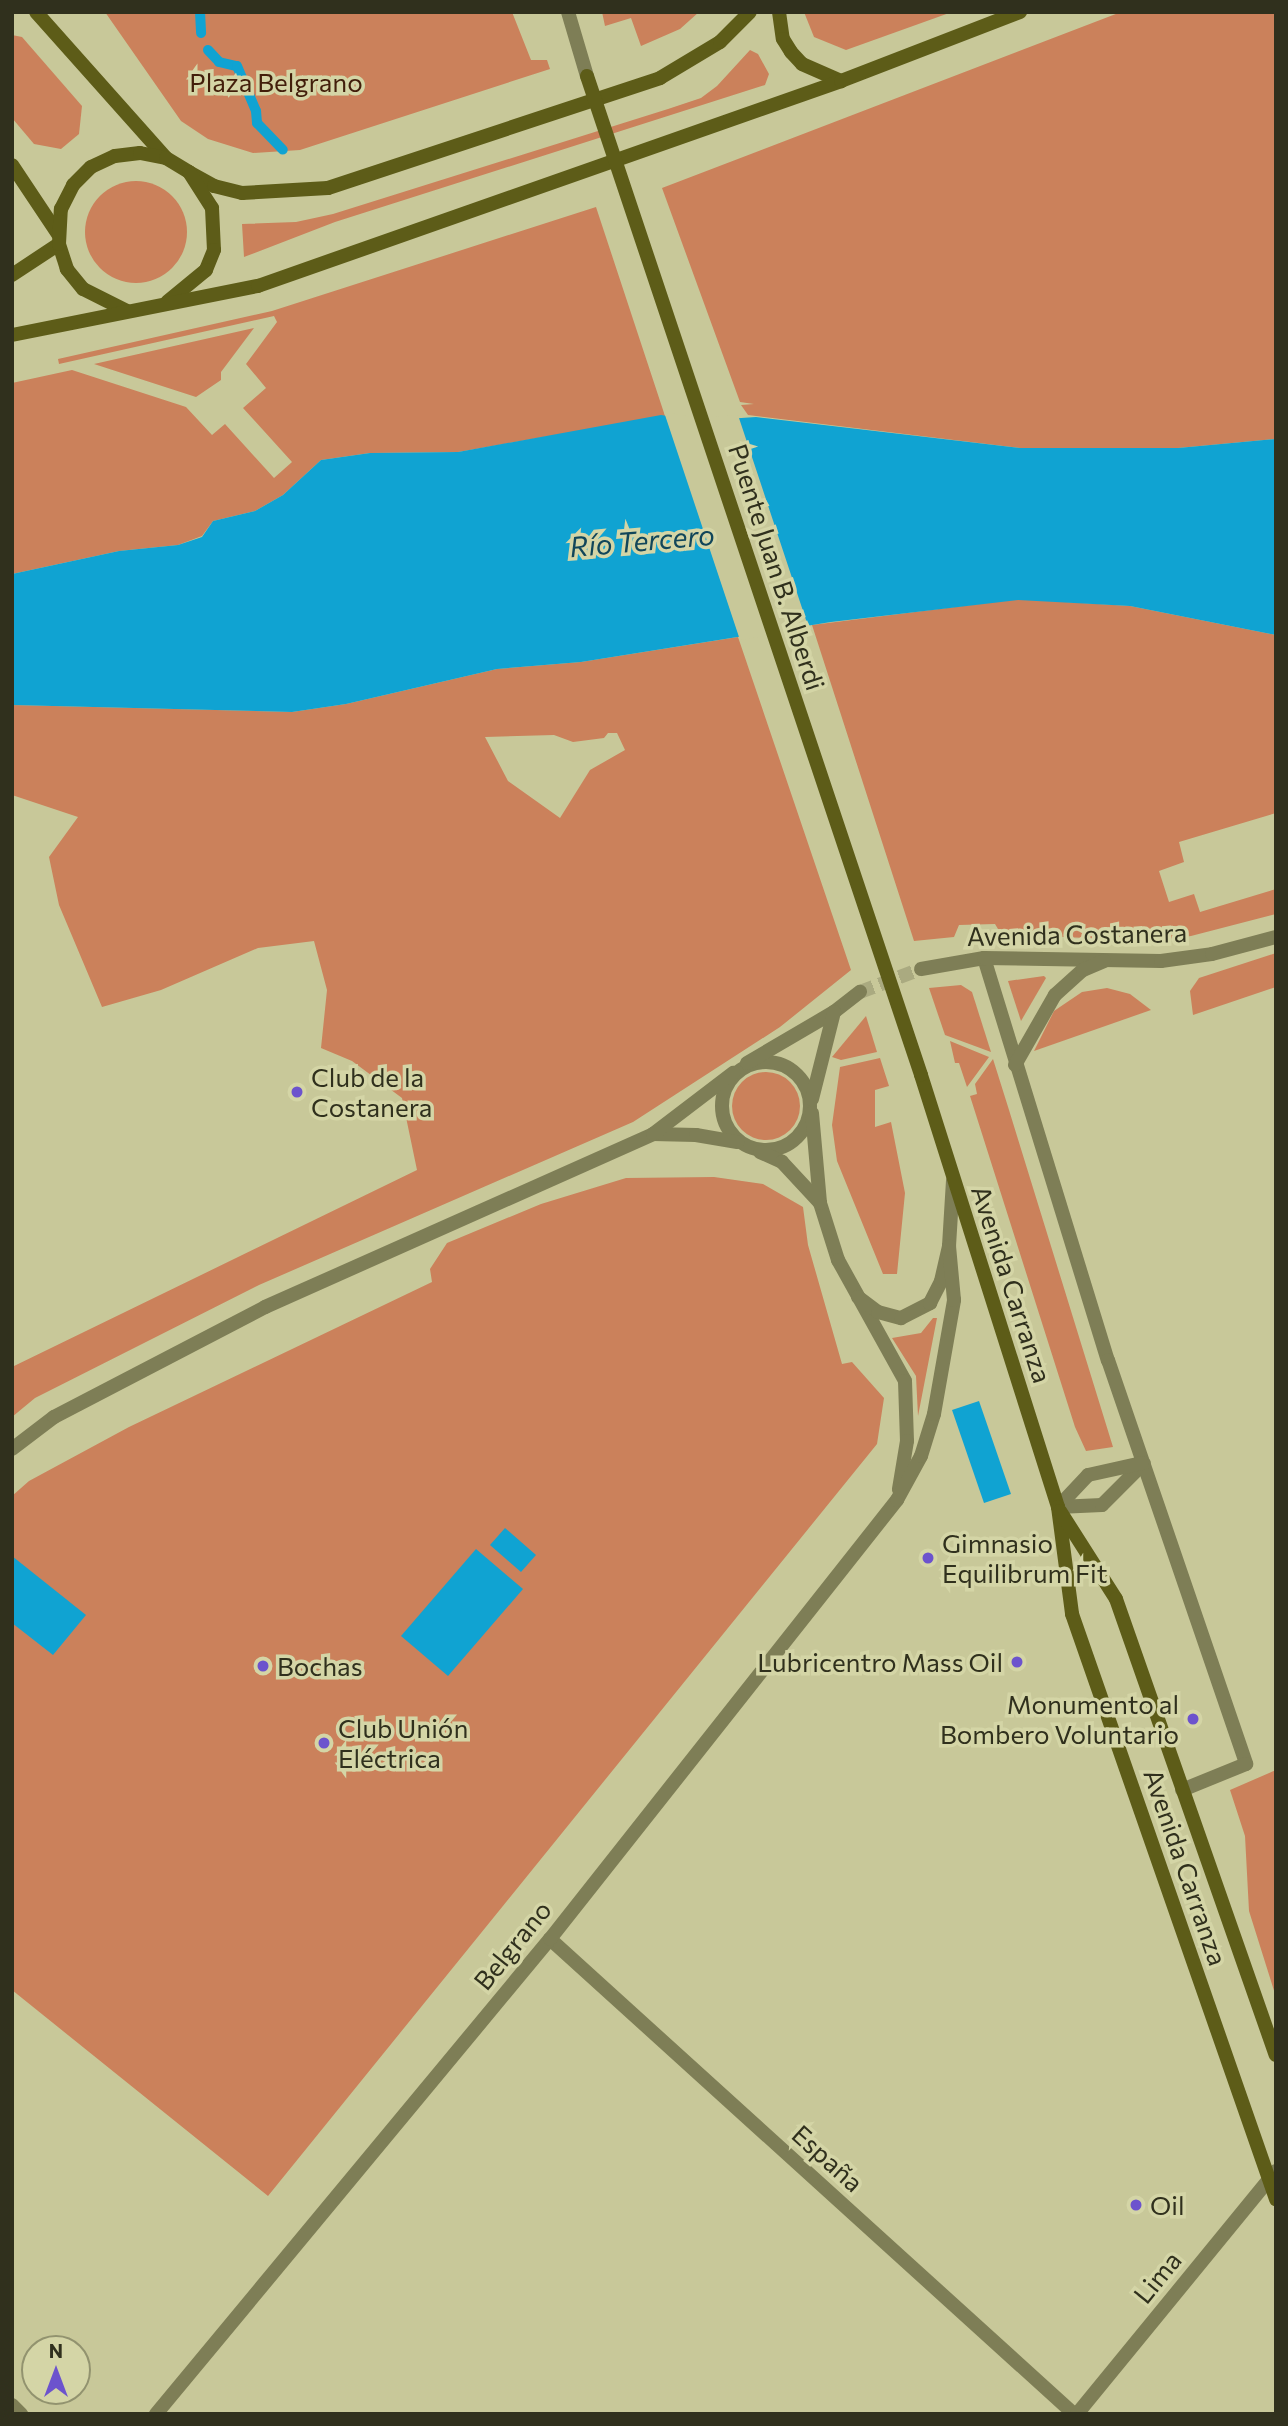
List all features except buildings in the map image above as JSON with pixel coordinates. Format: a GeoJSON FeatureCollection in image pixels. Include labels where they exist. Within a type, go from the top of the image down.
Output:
{"type":"FeatureCollection","features":[{"type":"Feature","properties":{"kind":"main road"},"geometry":{"type":"LineString","coordinates":[[36,12],[166,158],[214,186],[242,193],[328,188],[660,78],[710,48],[750,12]]}},
{"type":"Feature","properties":{"kind":"main road"},"geometry":{"type":"LineString","coordinates":[[779,12],[783,39],[791,52],[802,64],[841,81]]}},
{"type":"Feature","properties":{"kind":"main road"},"geometry":{"type":"LineString","coordinates":[[12,335],[258,286],[841,81],[1020,12]]}},
{"type":"Feature","properties":{"kind":"main road","name":"Puente Juan B. Alberdi"},"geometry":{"type":"LineString","coordinates":[[587,76],[921,1075]]}},
{"type":"Feature","properties":{"kind":"main road"},"geometry":{"type":"LineString","coordinates":[[12,275],[58,239],[67,197],[91,167],[115,156],[141,153],[166,158]]}},
{"type":"Feature","properties":{"kind":"main road"},"geometry":{"type":"LineString","coordinates":[[12,165],[58,239],[67,268],[83,289],[104,303],[129,311]]}},
{"type":"Feature","properties":{"kind":"main road"},"geometry":{"type":"LineString","coordinates":[[155,308],[194,284],[214,250],[212,208],[189,172]]}},
{"type":"Feature","properties":{"kind":"main road","name":"Avenida Carranza"},"geometry":{"type":"LineString","coordinates":[[921,1075],[1058,1507],[1072,1614],[1272,2175],[1276,2199]]}},
{"type":"Feature","properties":{"kind":"main road","name":"Avenida Carranza"},"geometry":{"type":"LineString","coordinates":[[1058,1507],[1116,1599],[1276,2054]]}},
{"type":"Feature","properties":{"kind":"street"},"geometry":{"type":"LineString","coordinates":[[568,12],[587,76]]}},
{"type":"Feature","properties":{"kind":"street","name":"Avenida Costanera"},"geometry":{"type":"LineString","coordinates":[[921,969],[984,958],[1110,958],[1161,961],[1212,954],[1276,937]]}},
{"type":"Feature","properties":{"kind":"street"},"geometry":{"type":"LineString","coordinates":[[984,958],[1015,1065],[1144,1463],[1246,1764],[1182,1790]]}},
{"type":"Feature","properties":{"kind":"street"},"geometry":{"type":"LineString","coordinates":[[1015,1065],[1055,995],[1083,970],[1110,958]]}},
{"type":"Feature","properties":{"kind":"street"},"geometry":{"type":"LineString","coordinates":[[12,1449],[54,1417],[265,1307],[653,1134],[747,1063],[834,1012],[860,992]]}},
{"type":"Feature","properties":{"kind":"street"},"geometry":{"type":"LineString","coordinates":[[760,1152],[794,1143],[812,1106],[834,1012]]}},
{"type":"Feature","properties":{"kind":"street"},"geometry":{"type":"LineString","coordinates":[[747,1063],[788,1065],[812,1106],[820,1203],[838,1260],[905,1381],[907,1441],[897,1500]]}},
{"type":"Feature","properties":{"kind":"street"},"geometry":{"type":"LineString","coordinates":[[733,1073],[720,1108],[737,1142]]}},
{"type":"Feature","properties":{"kind":"street"},"geometry":{"type":"LineString","coordinates":[[653,1134],[696,1135],[737,1142],[782,1163],[820,1203]]}},
{"type":"Feature","properties":{"kind":"street"},"geometry":{"type":"LineString","coordinates":[[856,1296],[891,1316],[917,1313],[930,1303],[941,1281],[949,1246],[953,1180]]}},
{"type":"Feature","properties":{"kind":"street","name":"Belgrano"},"geometry":{"type":"LineString","coordinates":[[156,2414],[550,1938],[897,1500],[921,1456],[934,1414],[954,1300],[949,1246]]}},
{"type":"Feature","properties":{"kind":"street"},"geometry":{"type":"LineString","coordinates":[[1058,1507],[1088,1475],[1144,1463]]}},
{"type":"Feature","properties":{"kind":"street"},"geometry":{"type":"LineString","coordinates":[[1058,1507],[1102,1506],[1144,1463]]}},
{"type":"Feature","properties":{"kind":"street","name":"España"},"geometry":{"type":"LineString","coordinates":[[550,1938],[1075,2414]]}},
{"type":"Feature","properties":{"kind":"street","name":"Lima"},"geometry":{"type":"LineString","coordinates":[[1075,2414],[1272,2175]]}},
{"type":"Feature","properties":{"kind":"street"},"geometry":{"type":"LineString","coordinates":[[12,2405],[21,2414]]}},
{"type":"Feature","properties":{"kind":"green space","name":"Plaza Belgrano"},"geometry":{"type":"Polygon","coordinates":[[[105,12],[512,12],[531,60],[547,60],[550,69],[300,150],[253,153],[208,139],[181,121],[105,12]]]}},
{"type":"Feature","properties":{"kind":"green space"},"geometry":{"type":"Polygon","coordinates":[[[602,12],[699,12],[680,29],[641,46],[631,18],[605,26],[602,12]]]}},
{"type":"Feature","properties":{"kind":"green space"},"geometry":{"type":"Polygon","coordinates":[[[804,12],[952,12],[846,50],[814,37],[804,12]]]}},
{"type":"Feature","properties":{"kind":"green space"},"geometry":{"type":"Polygon","coordinates":[[[1121,12],[1276,12],[1276,439],[1178,448],[1020,448],[748,415],[741,405],[754,404],[740,402],[662,188],[1121,12]]]}},
{"type":"Feature","properties":{"kind":"green space"},"geometry":{"type":"Polygon","coordinates":[[[12,35],[22,37],[82,106],[79,134],[61,149],[34,144],[12,118],[12,35]]]}},
{"type":"Feature","properties":{"kind":"green space"},"geometry":{"type":"Polygon","coordinates":[[[750,50],[758,54],[769,74],[765,85],[335,222],[244,257],[242,224],[296,222],[333,214],[701,98],[717,86],[750,50]]]}},
{"type":"Feature","properties":{"kind":"green space"},"geometry":{"type":"Polygon","coordinates":[[[136,181],[155,185],[172,196],[183,213],[187,232],[183,251],[172,268],[155,279],[136,283],[117,279],[100,268],[89,251],[85,232],[89,213],[100,196],[117,185],[136,181]]]}},
{"type":"Feature","properties":{"kind":"green space"},"geometry":{"type":"Polygon","coordinates":[[[596,207],[665,416],[458,452],[370,453],[321,460],[283,495],[255,511],[213,521],[202,536],[178,545],[119,551],[12,574],[12,383],[72,370],[186,407],[212,435],[225,424],[274,478],[292,462],[243,408],[266,388],[246,364],[277,322],[274,316],[59,364],[58,359],[272,311],[596,207]]]}},
{"type":"Feature","properties":{"kind":"green space"},"geometry":{"type":"Polygon","coordinates":[[[254,328],[221,372],[221,380],[196,397],[94,364],[254,328]]]}},
{"type":"Feature","properties":{"kind":"green space"},"geometry":{"type":"Polygon","coordinates":[[[1018,599],[1130,606],[1276,635],[1276,813],[1179,842],[1184,862],[1159,871],[1169,902],[1194,894],[1200,912],[1276,889],[1276,914],[1191,936],[1151,941],[1001,934],[995,924],[959,925],[954,937],[914,941],[812,625],[1018,599]]]}},
{"type":"Feature","properties":{"kind":"green space"},"geometry":{"type":"Polygon","coordinates":[[[738,637],[851,970],[780,1027],[633,1122],[259,1285],[35,1398],[12,1417],[12,1367],[417,1170],[402,1098],[352,1061],[321,1048],[327,990],[314,941],[258,948],[161,990],[102,1007],[59,905],[49,857],[78,817],[12,795],[12,705],[292,712],[346,704],[497,669],[581,662],[738,637]],[[608,733],[604,738],[573,742],[554,735],[485,737],[508,781],[560,818],[590,770],[625,750],[617,733],[608,733]]]}},
{"type":"Feature","properties":{"kind":"green space"},"geometry":{"type":"Polygon","coordinates":[[[1276,953],[1276,987],[1193,1015],[1190,991],[1199,978],[1276,953]]]}},
{"type":"Feature","properties":{"kind":"green space"},"geometry":{"type":"Polygon","coordinates":[[[1044,976],[1046,978],[1021,1021],[1008,981],[1044,976]]]}},
{"type":"Feature","properties":{"kind":"green space"},"geometry":{"type":"Polygon","coordinates":[[[961,985],[972,992],[991,1052],[945,1035],[929,988],[961,985]]]}},
{"type":"Feature","properties":{"kind":"green space"},"geometry":{"type":"Polygon","coordinates":[[[1107,988],[1130,994],[1151,1010],[1034,1051],[1054,1011],[1082,992],[1107,988]]]}},
{"type":"Feature","properties":{"kind":"green space"},"geometry":{"type":"Polygon","coordinates":[[[866,1016],[877,1052],[841,1060],[832,1057],[866,1016]]]}},
{"type":"Feature","properties":{"kind":"green space"},"geometry":{"type":"Polygon","coordinates":[[[950,1041],[989,1057],[967,1087],[959,1063],[955,1063],[950,1041]]]}},
{"type":"Feature","properties":{"kind":"green space"},"geometry":{"type":"Polygon","coordinates":[[[880,1058],[889,1086],[875,1090],[875,1127],[891,1122],[905,1193],[897,1274],[883,1274],[837,1161],[832,1125],[840,1067],[880,1058]]]}},
{"type":"Feature","properties":{"kind":"green space"},"geometry":{"type":"Polygon","coordinates":[[[993,1059],[1113,1447],[1086,1451],[1075,1427],[970,1096],[977,1094],[975,1084],[993,1059]]]}},
{"type":"Feature","properties":{"kind":"green space"},"geometry":{"type":"Polygon","coordinates":[[[766,1072],[779,1074],[790,1082],[798,1093],[798,1119],[790,1130],[779,1138],[766,1140],[753,1138],[742,1130],[734,1119],[732,1106],[734,1093],[742,1082],[753,1074],[766,1072]]]}},
{"type":"Feature","properties":{"kind":"green space","name":"Club Unión Eléctrica"},"geometry":{"type":"Polygon","coordinates":[[[714,1177],[763,1184],[803,1207],[808,1245],[842,1364],[852,1362],[884,1398],[877,1444],[268,2196],[12,1990],[12,1496],[29,1481],[129,1427],[432,1282],[430,1269],[447,1243],[541,1204],[626,1178],[714,1177]]]}},
{"type":"Feature","properties":{"kind":"green space"},"geometry":{"type":"Polygon","coordinates":[[[933,1318],[937,1318],[918,1416],[916,1376],[892,1338],[921,1333],[933,1318]]]}},
{"type":"Feature","properties":{"kind":"green space"},"geometry":{"type":"Polygon","coordinates":[[[1276,1770],[1276,1997],[1249,1911],[1245,1836],[1230,1790],[1276,1770]]]}},
{"type":"Feature","properties":{"kind":"water","name":"Río Tercero"},"geometry":{"type":"Polygon","coordinates":[[[661,415],[697,421],[756,417],[1020,448],[1178,448],[1276,439],[1276,635],[1130,606],[1018,600],[831,622],[581,662],[497,669],[346,704],[292,712],[12,705],[12,574],[119,551],[178,545],[202,537],[213,521],[255,511],[283,495],[321,460],[370,453],[458,452],[661,415]]]}},
{"type":"Feature","properties":{"kind":"water"},"geometry":{"type":"Polygon","coordinates":[[[979,1401],[1011,1494],[984,1503],[952,1410],[979,1401]]]}},
{"type":"Feature","properties":{"kind":"water"},"geometry":{"type":"Polygon","coordinates":[[[505,1528],[536,1555],[521,1572],[490,1545],[505,1528]]]}},
{"type":"Feature","properties":{"kind":"water"},"geometry":{"type":"Polygon","coordinates":[[[476,1549],[523,1589],[448,1676],[401,1636],[476,1549]]]}},
{"type":"Feature","properties":{"kind":"water"},"geometry":{"type":"Polygon","coordinates":[[[12,1556],[86,1615],[53,1655],[12,1623],[12,1556]]]}},
{"type":"Feature","properties":{"kind":"pier"},"geometry":{"type":"Polygon","coordinates":[[[664,412],[697,418],[738,415],[809,629],[740,640],[664,412]]]}},
{"type":"Feature","properties":{"kind":"waterway"},"geometry":{"type":"LineString","coordinates":[[200,12],[201,33]]}},
{"type":"Feature","properties":{"kind":"waterway"},"geometry":{"type":"LineString","coordinates":[[208,50],[219,62],[237,66],[256,111],[257,123],[283,150]]}},
{"type":"Feature","properties":{"kind":"tunnel"},"geometry":{"type":"LineString","coordinates":[[860,992],[921,969]]}},
{"type":"Feature","properties":{"kind":"place","name":"Club de la Costanera"},"geometry":{"type":"Point","coordinates":[297,1092]}},
{"type":"Feature","properties":{"kind":"place","name":"Gimnasio Equilibrum Fit"},"geometry":{"type":"Point","coordinates":[928,1558]}},
{"type":"Feature","properties":{"kind":"place","name":"Lubricentro Mass Oil"},"geometry":{"type":"Point","coordinates":[1017,1662]}},
{"type":"Feature","properties":{"kind":"place","name":"Bochas"},"geometry":{"type":"Point","coordinates":[263,1666]}},
{"type":"Feature","properties":{"kind":"place","name":"Monumento al Bombero Voluntario"},"geometry":{"type":"Point","coordinates":[1193,1719]}},
{"type":"Feature","properties":{"kind":"place","name":"Club Unión Eléctrica"},"geometry":{"type":"Point","coordinates":[324,1743]}},
{"type":"Feature","properties":{"kind":"place","name":"Oil"},"geometry":{"type":"Point","coordinates":[1136,2205]}}]}
